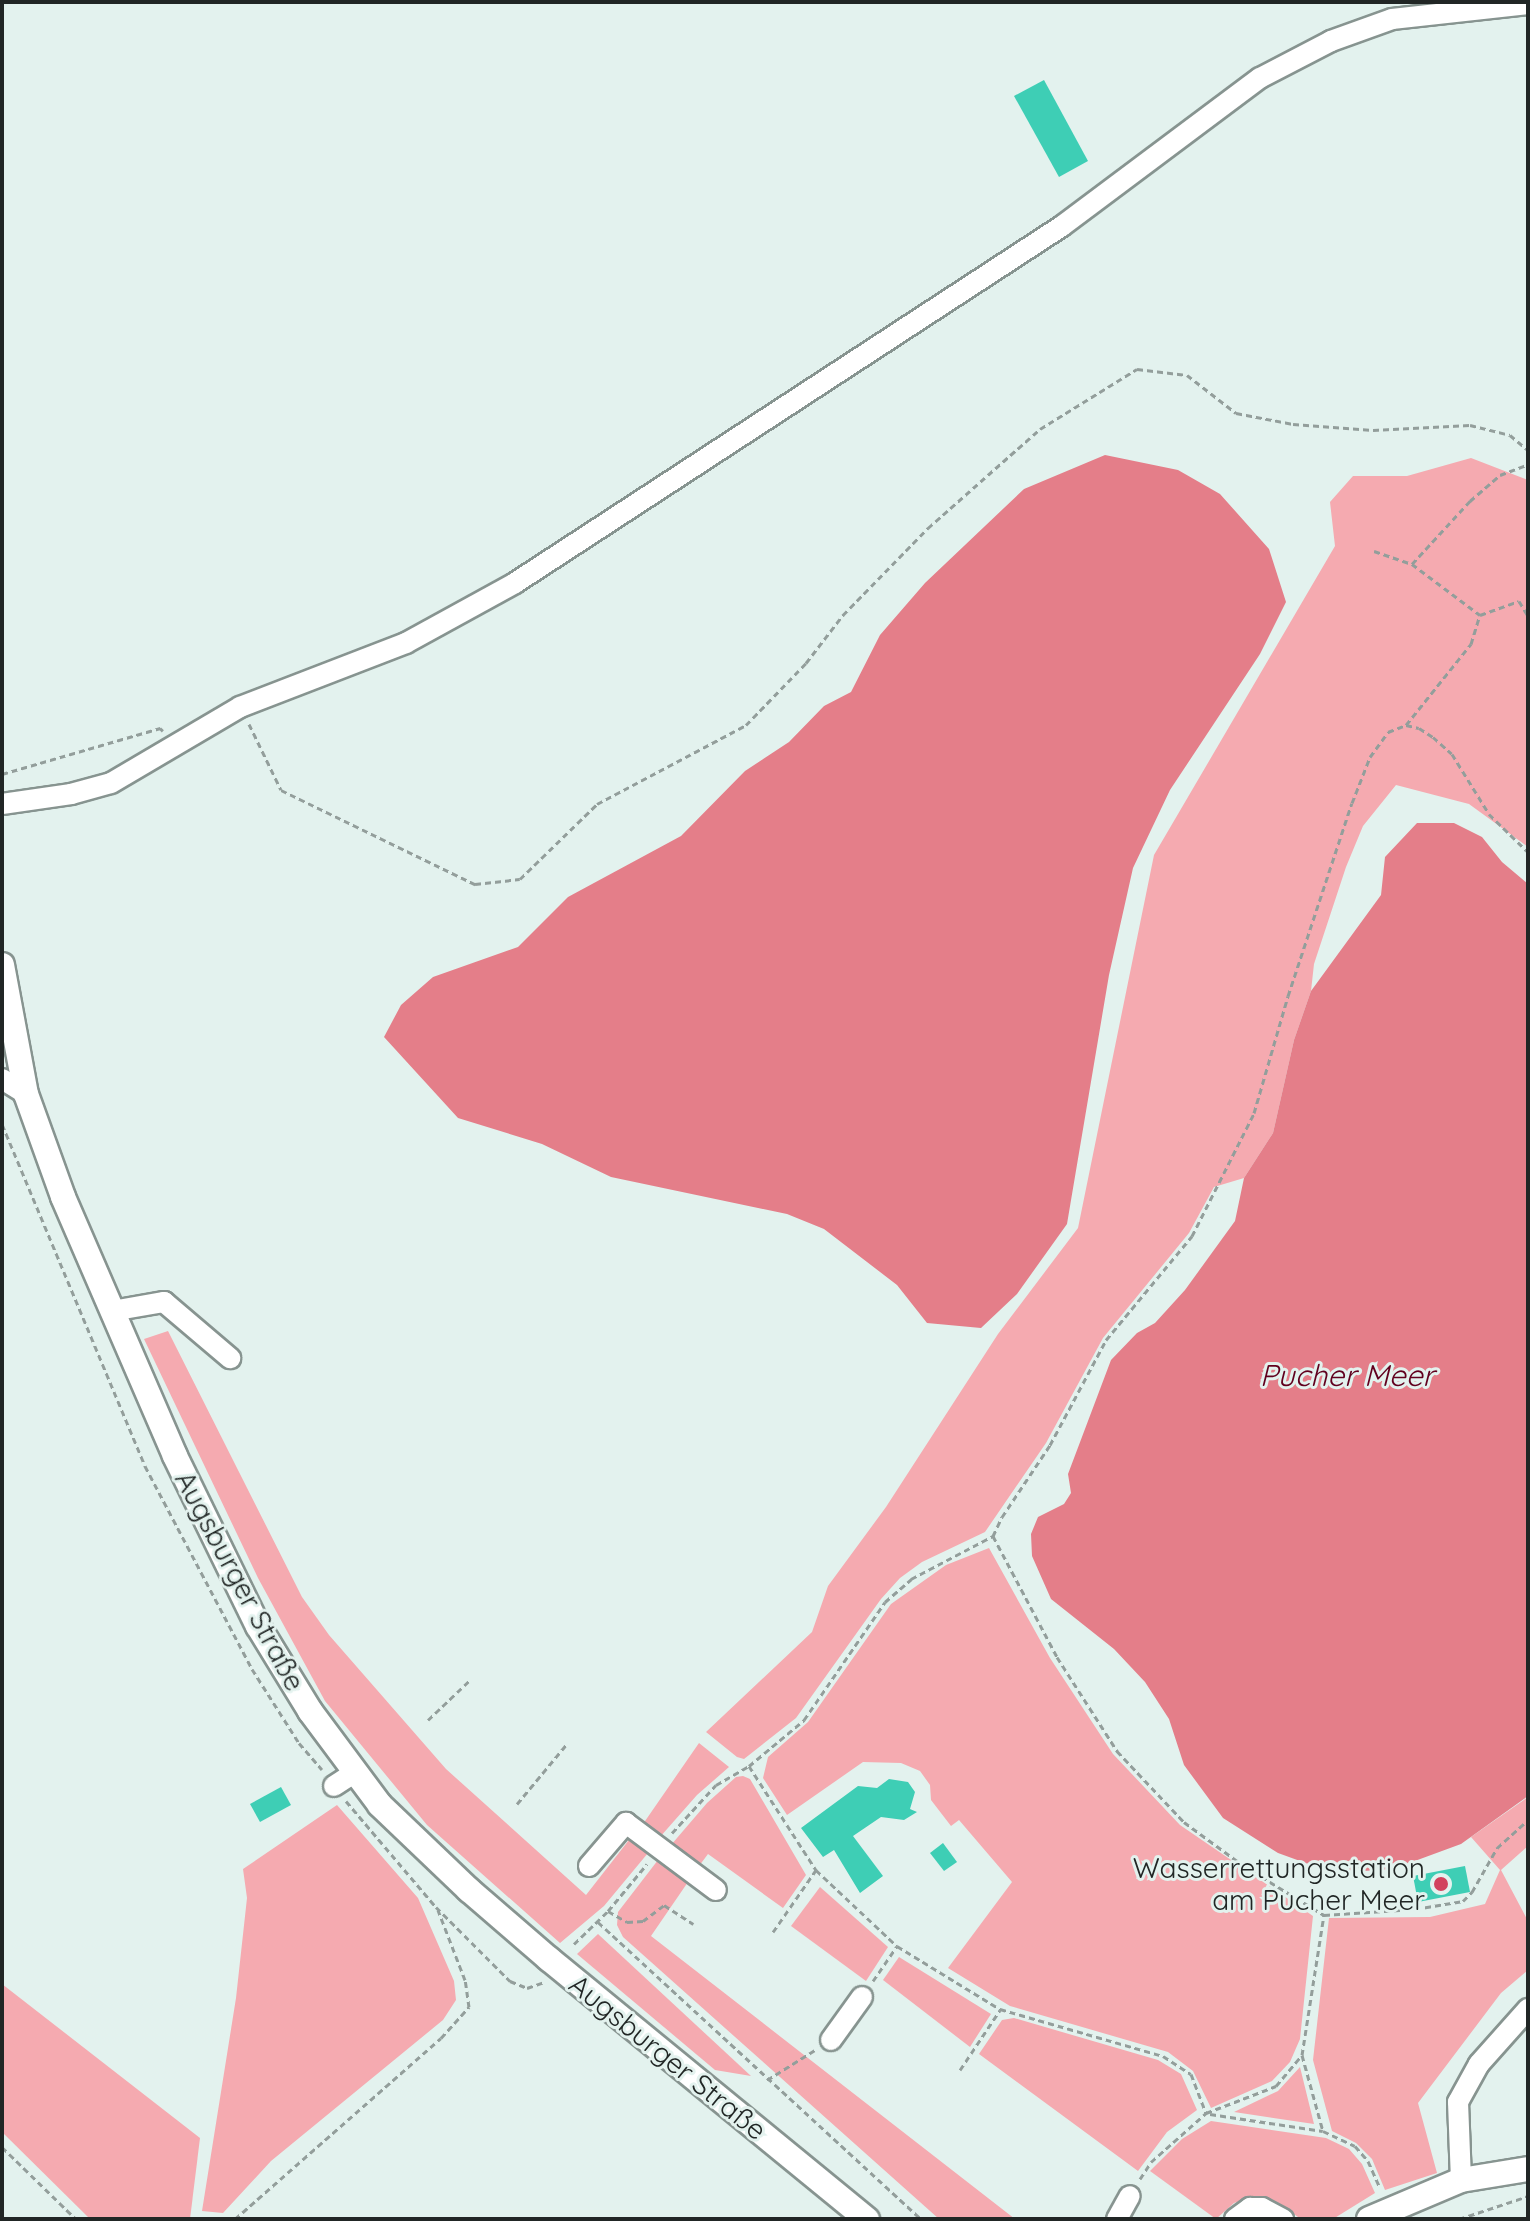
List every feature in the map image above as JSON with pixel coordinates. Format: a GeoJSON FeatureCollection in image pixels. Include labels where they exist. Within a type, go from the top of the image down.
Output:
{"type":"FeatureCollection","features":[{"type":"Feature","properties":{"kind":"main road","name":"Augsburger Straße"},"geometry":{"type":"LineString","coordinates":[[2,965],[26,1094],[63,1197],[175,1456],[258,1626],[310,1711],[344,1780],[537,1950],[867,2219]]}},
{"type":"Feature","properties":{"kind":"main road"},"geometry":{"type":"LineString","coordinates":[[1369,2219],[1461,2180],[1528,2169]]}},
{"type":"Feature","properties":{"kind":"street"},"geometry":{"type":"LineString","coordinates":[[2,804],[71,794],[111,783],[240,707],[406,643],[515,583],[1062,226],[1260,78],[1331,41],[1392,19],[1528,4]]}},
{"type":"Feature","properties":{"kind":"street"},"geometry":{"type":"LineString","coordinates":[[2,1079],[26,1094]]}},
{"type":"Feature","properties":{"kind":"street"},"geometry":{"type":"LineString","coordinates":[[112,1311],[164,1302],[230,1358]]}},
{"type":"Feature","properties":{"kind":"street"},"geometry":{"type":"LineString","coordinates":[[589,1866],[626,1823],[716,1890]]}},
{"type":"Feature","properties":{"kind":"street"},"geometry":{"type":"LineString","coordinates":[[831,2040],[862,1997]]}},
{"type":"Feature","properties":{"kind":"street"},"geometry":{"type":"LineString","coordinates":[[1461,2180],[1458,2102],[1479,2064],[1528,2009]]}},
{"type":"Feature","properties":{"kind":"street"},"geometry":{"type":"LineString","coordinates":[[1117,2219],[1130,2196]]}},
{"type":"Feature","properties":{"kind":"street"},"geometry":{"type":"LineString","coordinates":[[1235,2219],[1250,2208],[1262,2208],[1283,2219]]}},
{"type":"Feature","properties":{"kind":"path"},"geometry":{"type":"LineString","coordinates":[[240,707],[281,790],[475,884],[520,879],[597,804],[746,725],[806,663],[843,615],[928,528],[1040,429],[1137,369],[1187,375],[1236,413],[1293,424],[1373,430],[1470,425],[1510,435],[1528,450]]}},
{"type":"Feature","properties":{"kind":"path"},"geometry":{"type":"LineString","coordinates":[[1412,564],[1470,501],[1500,475],[1528,464]]}},
{"type":"Feature","properties":{"kind":"path"},"geometry":{"type":"LineString","coordinates":[[1374,551],[1412,564],[1480,615]]}},
{"type":"Feature","properties":{"kind":"path"},"geometry":{"type":"LineString","coordinates":[[1480,615],[1519,601],[1528,616]]}},
{"type":"Feature","properties":{"kind":"path"},"geometry":{"type":"LineString","coordinates":[[667,1839],[716,1785],[749,1766],[804,1720],[885,1602],[921,1573],[993,1536],[1002,1517],[1050,1445],[1106,1340],[1192,1236],[1254,1113],[1288,996],[1370,757],[1388,732],[1406,725],[1471,644],[1480,615]]}},
{"type":"Feature","properties":{"kind":"path"},"geometry":{"type":"LineString","coordinates":[[1406,725],[1419,728],[1452,754],[1489,814],[1528,852]]}},
{"type":"Feature","properties":{"kind":"path"},"geometry":{"type":"LineString","coordinates":[[2,774],[160,728],[179,741]]}},
{"type":"Feature","properties":{"kind":"path"},"geometry":{"type":"LineString","coordinates":[[993,1536],[1057,1657],[1117,1751],[1184,1822],[1244,1866],[1324,1915],[1415,1909],[1463,1901],[1472,1892],[1497,1848],[1528,1820]]}},
{"type":"Feature","properties":{"kind":"path"},"geometry":{"type":"LineString","coordinates":[[428,1720],[470,1680]]}},
{"type":"Feature","properties":{"kind":"path"},"geometry":{"type":"LineString","coordinates":[[517,1804],[566,1745]]}},
{"type":"Feature","properties":{"kind":"path"},"geometry":{"type":"LineString","coordinates":[[749,1766],[816,1870],[897,1946],[1000,2009],[1163,2056],[1191,2074],[1206,2113]]}},
{"type":"Feature","properties":{"kind":"path"},"geometry":{"type":"LineString","coordinates":[[574,1944],[608,1911],[652,1858]]}},
{"type":"Feature","properties":{"kind":"path"},"geometry":{"type":"LineString","coordinates":[[773,1932],[816,1870]]}},
{"type":"Feature","properties":{"kind":"path"},"geometry":{"type":"LineString","coordinates":[[608,1911],[627,1922],[643,1921],[664,1905],[693,1924]]}},
{"type":"Feature","properties":{"kind":"path"},"geometry":{"type":"LineString","coordinates":[[235,2219],[441,2038],[469,2007],[465,1980],[436,1907],[510,1981],[527,1988],[547,1980]]}},
{"type":"Feature","properties":{"kind":"path"},"geometry":{"type":"LineString","coordinates":[[1323,2131],[1302,2055],[1324,1915]]}},
{"type":"Feature","properties":{"kind":"path"},"geometry":{"type":"LineString","coordinates":[[598,1922],[921,2219]]}},
{"type":"Feature","properties":{"kind":"path"},"geometry":{"type":"LineString","coordinates":[[862,1997],[897,1946]]}},
{"type":"Feature","properties":{"kind":"path"},"geometry":{"type":"LineString","coordinates":[[960,2070],[1000,2009]]}},
{"type":"Feature","properties":{"kind":"path"},"geometry":{"type":"LineString","coordinates":[[767,2080],[831,2040]]}},
{"type":"Feature","properties":{"kind":"path"},"geometry":{"type":"LineString","coordinates":[[1130,2196],[1151,2162],[1206,2113],[1276,2086],[1302,2055]]}},
{"type":"Feature","properties":{"kind":"path"},"geometry":{"type":"LineString","coordinates":[[1206,2113],[1323,2131],[1355,2146],[1368,2161],[1379,2186]]}},
{"type":"Feature","properties":{"kind":"path"},"geometry":{"type":"LineString","coordinates":[[2,2147],[76,2219]]}},
{"type":"Feature","properties":{"kind":"path"},"geometry":{"type":"LineString","coordinates":[[1459,2219],[1528,2196]]}},
{"type":"Feature","properties":{"kind":"shaded area"},"geometry":{"type":"Polygon","coordinates":[[[1471,458],[1528,480],[1528,847],[1469,804],[1396,785],[1363,826],[1346,867],[1314,964],[1311,991],[1294,1040],[1273,1133],[1244,1178],[1214,1187],[1189,1233],[1103,1338],[1046,1443],[985,1532],[922,1562],[900,1578],[881,1599],[796,1718],[744,1759],[737,1757],[706,1732],[812,1632],[828,1586],[886,1507],[998,1334],[1078,1228],[1154,855],[1335,546],[1330,502],[1353,476],[1407,476],[1471,458]]]}},
{"type":"Feature","properties":{"kind":"shaded area"},"geometry":{"type":"Polygon","coordinates":[[[168,1331],[302,1597],[329,1635],[446,1769],[586,1895],[629,1840],[648,1853],[604,1906],[560,1943],[427,1825],[325,1701],[258,1578],[144,1339],[168,1331]]]}},
{"type":"Feature","properties":{"kind":"shaded area"},"geometry":{"type":"Polygon","coordinates":[[[989,1548],[1050,1658],[1113,1754],[1180,1825],[1313,1916],[1300,2039],[1290,2062],[1272,2081],[1211,2108],[1193,2071],[1168,2052],[1010,2006],[948,1968],[1012,1882],[959,1820],[951,1826],[931,1800],[930,1785],[920,1771],[901,1763],[863,1762],[787,1815],[763,1778],[768,1757],[808,1722],[891,1604],[946,1565],[989,1548]]]}},
{"type":"Feature","properties":{"kind":"shaded area"},"geometry":{"type":"Polygon","coordinates":[[[699,1743],[729,1767],[697,1795],[660,1837],[643,1824],[699,1743]]]}},
{"type":"Feature","properties":{"kind":"shaded area"},"geometry":{"type":"Polygon","coordinates":[[[736,1777],[750,1779],[806,1875],[783,1908],[708,1854],[699,1866],[671,1845],[707,1803],[736,1777]]]}},
{"type":"Feature","properties":{"kind":"shaded area"},"geometry":{"type":"Polygon","coordinates":[[[1528,1797],[1528,1846],[1501,1870],[1528,1921],[1528,1970],[1501,1993],[1418,2103],[1437,2173],[1385,2190],[1372,2159],[1356,2143],[1332,2131],[1313,2060],[1329,1918],[1430,1917],[1485,1904],[1500,1870],[1471,1837],[1528,1797]]]}},
{"type":"Feature","properties":{"kind":"shaded area"},"geometry":{"type":"Polygon","coordinates":[[[337,1805],[418,1898],[454,1981],[456,2000],[443,2020],[271,2161],[223,2213],[202,2211],[236,1998],[247,1898],[243,1869],[337,1805]]]}},
{"type":"Feature","properties":{"kind":"shaded area"},"geometry":{"type":"Polygon","coordinates":[[[658,1860],[688,1882],[651,1936],[1015,2219],[939,2219],[623,1937],[617,1925],[618,1912],[658,1860]]]}},
{"type":"Feature","properties":{"kind":"shaded area"},"geometry":{"type":"Polygon","coordinates":[[[820,1887],[888,1947],[866,1981],[791,1926],[820,1887]]]}},
{"type":"Feature","properties":{"kind":"shaded area"},"geometry":{"type":"Polygon","coordinates":[[[598,1934],[751,2076],[715,2070],[577,1954],[598,1934]]]}},
{"type":"Feature","properties":{"kind":"shaded area"},"geometry":{"type":"Polygon","coordinates":[[[899,1957],[991,2014],[970,2047],[883,1980],[899,1957]]]}},
{"type":"Feature","properties":{"kind":"shaded area"},"geometry":{"type":"Polygon","coordinates":[[[2,1984],[200,2138],[190,2219],[90,2219],[2,2132],[2,1984]]]}},
{"type":"Feature","properties":{"kind":"shaded area"},"geometry":{"type":"Polygon","coordinates":[[[1014,2018],[1158,2060],[1181,2074],[1197,2110],[1167,2132],[1138,2171],[979,2054],[1002,2020],[1014,2018]]]}},
{"type":"Feature","properties":{"kind":"shaded area"},"geometry":{"type":"Polygon","coordinates":[[[1300,2067],[1314,2124],[1234,2112],[1278,2091],[1300,2067]]]}},
{"type":"Feature","properties":{"kind":"shaded area"},"geometry":{"type":"Polygon","coordinates":[[[1211,2121],[1326,2138],[1349,2149],[1362,2164],[1375,2193],[1333,2219],[1301,2219],[1273,2200],[1251,2197],[1234,2203],[1216,2219],[1150,2171],[1182,2139],[1211,2121]]]}},
{"type":"Feature","properties":{"kind":"water"},"geometry":{"type":"Polygon","coordinates":[[[1105,455],[1178,470],[1220,494],[1269,549],[1286,602],[1260,654],[1170,790],[1133,868],[1109,975],[1067,1224],[1017,1294],[981,1328],[927,1323],[897,1285],[824,1229],[787,1214],[611,1177],[542,1144],[458,1118],[384,1037],[401,1005],[433,977],[518,947],[568,897],[681,836],[745,771],[789,742],[824,706],[851,692],[880,635],[925,583],[1024,489],[1105,455]]]}},
{"type":"Feature","properties":{"kind":"water","name":"Pucher Meer"},"geometry":{"type":"Polygon","coordinates":[[[1417,823],[1454,823],[1482,837],[1502,862],[1528,884],[1528,1796],[1461,1844],[1393,1869],[1333,1873],[1278,1853],[1223,1818],[1184,1765],[1169,1719],[1145,1682],[1114,1649],[1051,1599],[1032,1556],[1031,1534],[1038,1517],[1064,1504],[1071,1493],[1068,1474],[1111,1360],[1137,1333],[1155,1323],[1185,1290],[1235,1221],[1244,1178],[1273,1133],[1294,1040],[1311,991],[1381,895],[1385,857],[1417,823]]]}},
{"type":"Feature","properties":{"kind":"building"},"geometry":{"type":"Polygon","coordinates":[[[1044,80],[1088,161],[1059,177],[1014,96],[1044,80]]]}},
{"type":"Feature","properties":{"kind":"building"},"geometry":{"type":"Polygon","coordinates":[[[889,1779],[908,1782],[915,1792],[910,1809],[917,1812],[904,1820],[881,1817],[853,1836],[883,1876],[860,1893],[834,1850],[823,1857],[801,1828],[858,1786],[877,1788],[889,1779]]]}},
{"type":"Feature","properties":{"kind":"building"},"geometry":{"type":"Polygon","coordinates":[[[281,1787],[291,1805],[260,1822],[250,1804],[281,1787]]]}},
{"type":"Feature","properties":{"kind":"building"},"geometry":{"type":"Polygon","coordinates":[[[943,1843],[957,1862],[944,1871],[930,1853],[943,1843]]]}},
{"type":"Feature","properties":{"kind":"building","name":"Wasserrettungsstation am Pucher Meer"},"geometry":{"type":"Polygon","coordinates":[[[1465,1866],[1470,1892],[1418,1902],[1413,1876],[1465,1866]]]}},
{"type":"Feature","properties":{"kind":"place","name":"Wasserrettungsstation am Pucher Meer"},"geometry":{"type":"Point","coordinates":[1441,1884]}}]}
